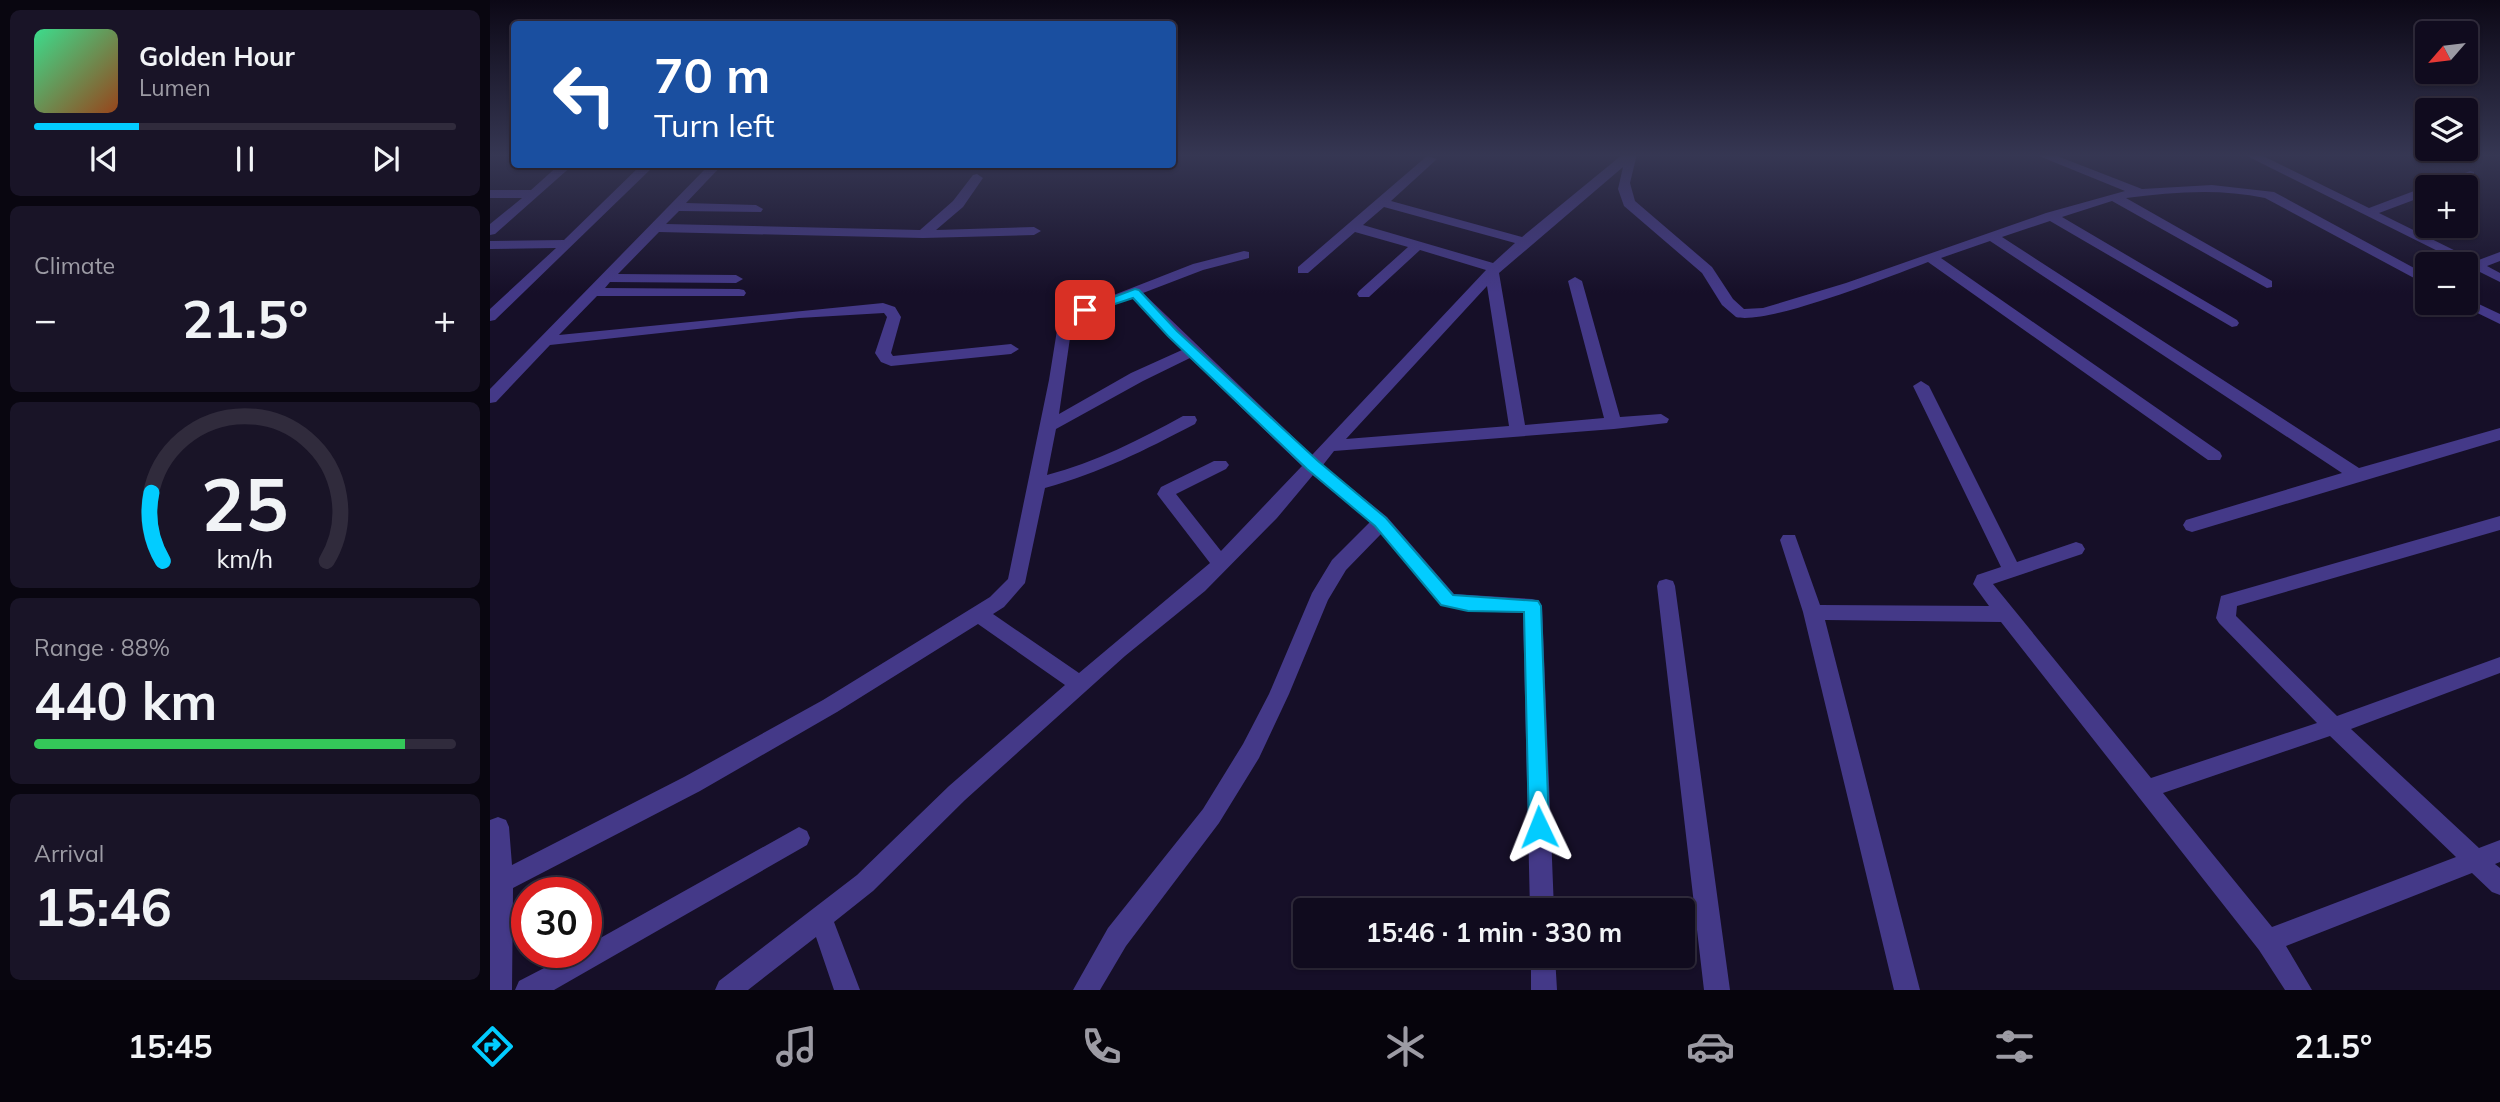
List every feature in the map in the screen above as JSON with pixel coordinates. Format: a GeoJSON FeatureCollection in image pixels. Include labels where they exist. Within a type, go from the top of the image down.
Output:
{"type":"FeatureCollection","features":[{"type":"Feature","properties":{"kind":"street"},"geometry":{"type":"LineString","coordinates":[[490,231],[527,200]]}},
{"type":"Feature","properties":{"kind":"street"},"geometry":{"type":"LineString","coordinates":[[490,317],[613,200]]}},
{"type":"Feature","properties":{"kind":"street"},"geometry":{"type":"LineString","coordinates":[[490,398],[683,200]]}},
{"type":"Feature","properties":{"kind":"street"},"geometry":{"type":"LineString","coordinates":[[923,234],[961,200]]}},
{"type":"Feature","properties":{"kind":"street"},"geometry":{"type":"LineString","coordinates":[[728,990],[866,883],[957,793],[1079,684],[1198,586],[1271,513],[1329,446],[1494,270],[1576,200]]}},
{"type":"Feature","properties":{"kind":"street"},"geometry":{"type":"LineString","coordinates":[[1627,200],[1707,270],[1727,302],[1741,314],[1764,312],[1851,286],[2100,200]]}},
{"type":"Feature","properties":{"kind":"street"},"geometry":{"type":"LineString","coordinates":[[2120,200],[2267,284]]}},
{"type":"Feature","properties":{"kind":"street"},"geometry":{"type":"LineString","coordinates":[[2279,200],[2415,274]]}},
{"type":"Feature","properties":{"kind":"street"},"geometry":{"type":"LineString","coordinates":[[2341,200],[2447,252]]}},
{"type":"Feature","properties":{"kind":"street"},"geometry":{"type":"LineString","coordinates":[[2367,213],[2402,200]]}},
{"type":"Feature","properties":{"kind":"street"},"geometry":{"type":"LineString","coordinates":[[1303,270],[1381,202],[1525,242]]}},
{"type":"Feature","properties":{"kind":"street"},"geometry":{"type":"LineString","coordinates":[[677,207],[756,209]]}},
{"type":"Feature","properties":{"kind":"street"},"geometry":{"type":"LineString","coordinates":[[2051,216],[2232,323]]}},
{"type":"Feature","properties":{"kind":"street"},"geometry":{"type":"LineString","coordinates":[[1354,227],[1494,270]]}},
{"type":"Feature","properties":{"kind":"street"},"geometry":{"type":"LineString","coordinates":[[656,228],[923,234],[1034,231]]}},
{"type":"Feature","properties":{"kind":"street"},"geometry":{"type":"LineString","coordinates":[[1991,236],[2357,475]]}},
{"type":"Feature","properties":{"kind":"street"},"geometry":{"type":"LineString","coordinates":[[490,245],[568,244]]}},
{"type":"Feature","properties":{"kind":"street"},"geometry":{"type":"LineString","coordinates":[[1364,294],[1418,245]]}},
{"type":"Feature","properties":{"kind":"street"},"geometry":{"type":"LineString","coordinates":[[496,886],[692,784],[796,726],[997,602],[1016,583],[1065,324],[1070,317],[1207,263],[1244,255]]}},
{"type":"Feature","properties":{"kind":"street"},"geometry":{"type":"LineString","coordinates":[[2478,265],[2500,256]]}},
{"type":"Feature","properties":{"kind":"street"},"geometry":{"type":"LineString","coordinates":[[1930,257],[2214,456]]}},
{"type":"Feature","properties":{"kind":"street"},"geometry":{"type":"LineString","coordinates":[[2478,267],[2500,278]]}},
{"type":"Feature","properties":{"kind":"street"},"geometry":{"type":"LineString","coordinates":[[1494,270],[1518,432]]}},
{"type":"Feature","properties":{"kind":"street"},"geometry":{"type":"LineString","coordinates":[[595,292],[738,286],[608,278]]}},
{"type":"Feature","properties":{"kind":"street"},"geometry":{"type":"LineString","coordinates":[[1575,281],[1614,424]]}},
{"type":"Feature","properties":{"kind":"street"},"geometry":{"type":"LineString","coordinates":[[1135,293],[1312,465],[1381,522],[1448,600],[1468,604],[1532,606],[1542,898]]}},
{"type":"Feature","properties":{"kind":"street"},"geometry":{"type":"LineString","coordinates":[[490,299],[509,298]]}},
{"type":"Feature","properties":{"kind":"street"},"geometry":{"type":"LineString","coordinates":[[546,341],[599,338],[773,316],[883,307],[890,310],[894,317],[883,353],[886,359],[891,361],[1011,349]]}},
{"type":"Feature","properties":{"kind":"street"},"geometry":{"type":"LineString","coordinates":[[2478,308],[2500,320]]}},
{"type":"Feature","properties":{"kind":"street"},"geometry":{"type":"LineString","coordinates":[[1047,427],[1137,377],[1193,351]]}},
{"type":"Feature","properties":{"kind":"street"},"geometry":{"type":"LineString","coordinates":[[1921,386],[2012,570]]}},
{"type":"Feature","properties":{"kind":"street"},"geometry":{"type":"LineString","coordinates":[[1329,446],[1661,419]]}},
{"type":"Feature","properties":{"kind":"street"},"geometry":{"type":"LineString","coordinates":[[1036,484],[1085,471],[1121,456],[1189,420]]}},
{"type":"Feature","properties":{"kind":"street"},"geometry":{"type":"LineString","coordinates":[[2192,525],[2500,434]]}},
{"type":"Feature","properties":{"kind":"street"},"geometry":{"type":"LineString","coordinates":[[1220,466],[1167,491],[1166,494],[1220,563]]}},
{"type":"Feature","properties":{"kind":"street"},"geometry":{"type":"LineString","coordinates":[[1086,990],[1116,937],[1211,816],[1251,751],[1268,717],[1319,598],[1339,565],[1381,522]]}},
{"type":"Feature","properties":{"kind":"street"},"geometry":{"type":"LineString","coordinates":[[2500,523],[2228,601],[2226,618],[2334,726],[2500,884]]}},
{"type":"Feature","properties":{"kind":"street"},"geometry":{"type":"LineString","coordinates":[[1788,540],[1813,612],[1907,990]]}},
{"type":"Feature","properties":{"kind":"street"},"geometry":{"type":"LineString","coordinates":[[2076,549],[1984,580],[1982,584],[2268,942],[2299,990]]}},
{"type":"Feature","properties":{"kind":"street"},"geometry":{"type":"LineString","coordinates":[[1666,586],[1717,990]]}},
{"type":"Feature","properties":{"kind":"street"},"geometry":{"type":"LineString","coordinates":[[1813,612],[2006,614]]}},
{"type":"Feature","properties":{"kind":"street"},"geometry":{"type":"LineString","coordinates":[[978,614],[1079,684]]}},
{"type":"Feature","properties":{"kind":"street"},"geometry":{"type":"LineString","coordinates":[[2146,789],[2334,726],[2500,665]]}},
{"type":"Feature","properties":{"kind":"street"},"geometry":{"type":"LineString","coordinates":[[498,827],[496,886],[499,990]]}},
{"type":"Feature","properties":{"kind":"street"},"geometry":{"type":"LineString","coordinates":[[528,990],[599,953],[799,838]]}},
{"type":"Feature","properties":{"kind":"street"},"geometry":{"type":"LineString","coordinates":[[2268,942],[2500,851]]}},
{"type":"Feature","properties":{"kind":"street"},"geometry":{"type":"LineString","coordinates":[[821,918],[847,990]]}},
{"type":"Feature","properties":{"kind":"street"},"geometry":{"type":"LineString","coordinates":[[1543,968],[1544,990]]}},
{"type":"Feature","properties":{"kind":"route"},"geometry":{"type":"LineString","coordinates":[[1085,310],[1135,293],[1173,334],[1312,465],[1381,522],[1433,586],[1448,600],[1468,604],[1532,606],[1539,827]]}}]}
